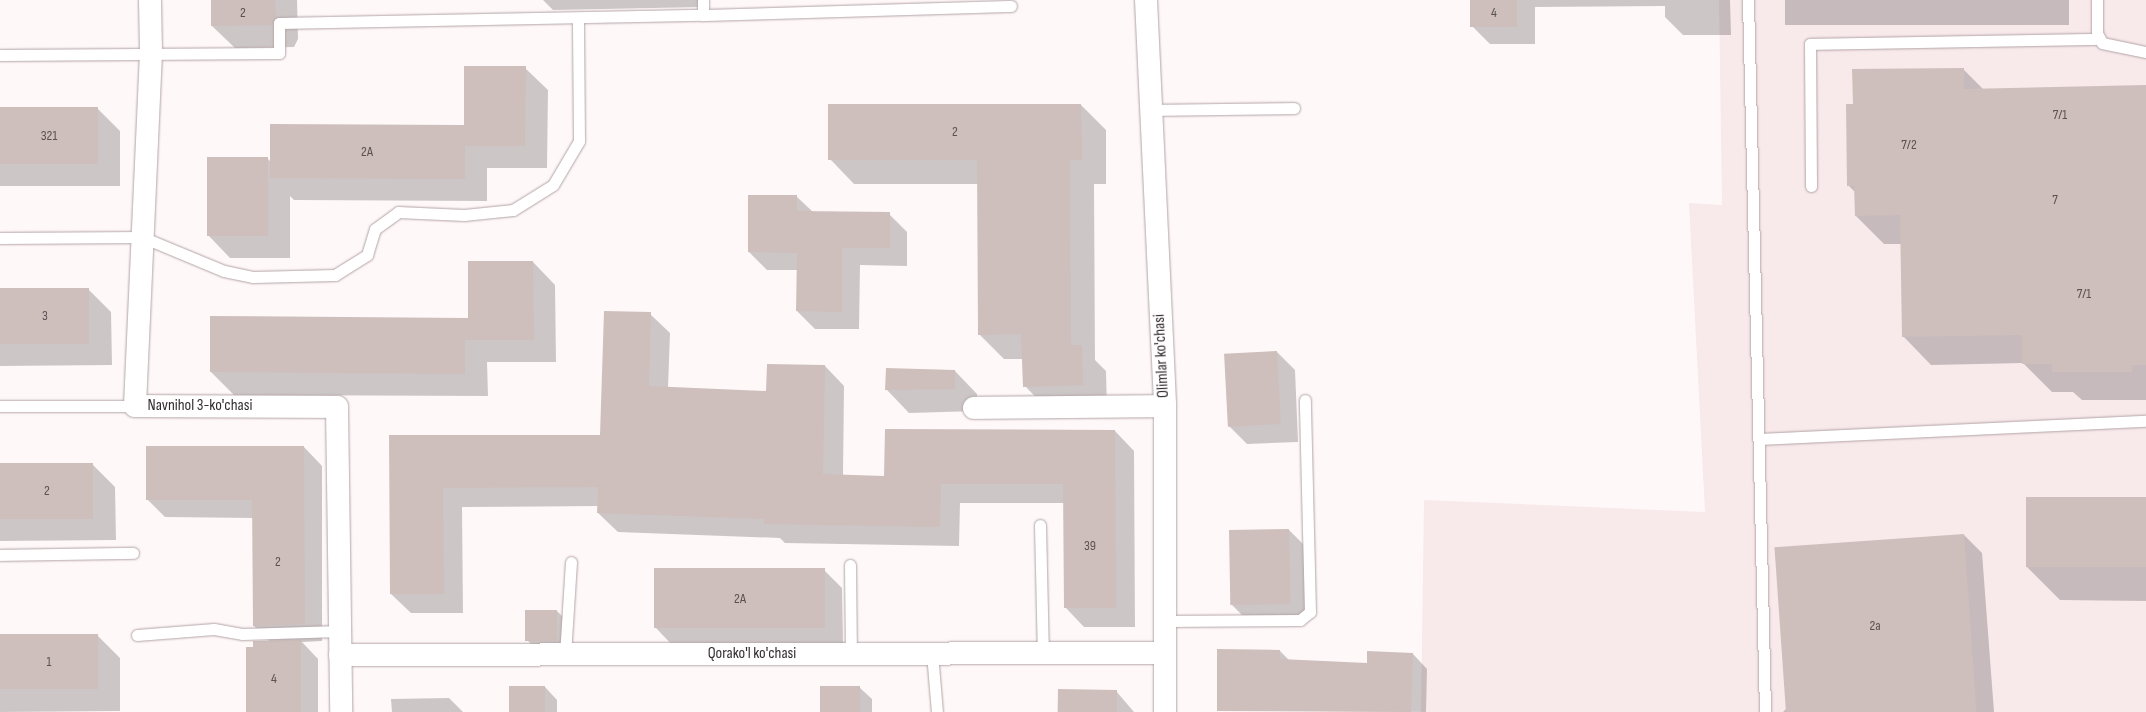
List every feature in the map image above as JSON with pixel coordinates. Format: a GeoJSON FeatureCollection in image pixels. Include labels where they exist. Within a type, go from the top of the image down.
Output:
{"type":"FeatureCollection","features":[{"type":"Feature","properties":{"kind":"street","name":"Navnihol 3-ko'chasi"},"geometry":{"type":"LineString","coordinates":[[150,0],[151,53],[135,406],[337,407],[341,712]]}},
{"type":"Feature","properties":{"kind":"street","name":"Olimlar ko'chasi"},"geometry":{"type":"LineString","coordinates":[[1146,0],[1164,406],[1165,712]]}},
{"type":"Feature","properties":{"kind":"street"},"geometry":{"type":"LineString","coordinates":[[974,408],[1164,406]]}},
{"type":"Feature","properties":{"kind":"street","name":"Qorako'l ko'chasi"},"geometry":{"type":"LineString","coordinates":[[340,655],[1164,653]]}},
{"type":"Feature","properties":{"kind":"lane"},"geometry":{"type":"LineString","coordinates":[[703,0],[703,15]]}},
{"type":"Feature","properties":{"kind":"lane"},"geometry":{"type":"LineString","coordinates":[[1748,0],[1765,712]]}},
{"type":"Feature","properties":{"kind":"lane"},"geometry":{"type":"LineString","coordinates":[[2097,0],[2099,39],[2102,44],[2146,52]]}},
{"type":"Feature","properties":{"kind":"lane"},"geometry":{"type":"LineString","coordinates":[[0,55],[279,53],[279,23],[578,18],[1012,6]]}},
{"type":"Feature","properties":{"kind":"lane"},"geometry":{"type":"LineString","coordinates":[[0,238],[142,237],[224,271],[243,275],[335,275],[366,255],[374,228],[398,212],[464,215],[513,210],[553,185],[579,141],[578,18]]}},
{"type":"Feature","properties":{"kind":"lane"},"geometry":{"type":"LineString","coordinates":[[1811,186],[1810,44],[2099,39]]}},
{"type":"Feature","properties":{"kind":"lane"},"geometry":{"type":"LineString","coordinates":[[1151,110],[1294,108]]}},
{"type":"Feature","properties":{"kind":"lane"},"geometry":{"type":"LineString","coordinates":[[1164,621],[1300,620],[1310,612],[1305,400]]}},
{"type":"Feature","properties":{"kind":"lane"},"geometry":{"type":"LineString","coordinates":[[0,406],[135,406]]}},
{"type":"Feature","properties":{"kind":"lane"},"geometry":{"type":"LineString","coordinates":[[1759,439],[2146,421]]}},
{"type":"Feature","properties":{"kind":"lane"},"geometry":{"type":"LineString","coordinates":[[1040,525],[1043,653]]}},
{"type":"Feature","properties":{"kind":"lane"},"geometry":{"type":"LineString","coordinates":[[0,555],[133,553]]}},
{"type":"Feature","properties":{"kind":"lane"},"geometry":{"type":"LineString","coordinates":[[565,655],[571,562]]}},
{"type":"Feature","properties":{"kind":"lane"},"geometry":{"type":"LineString","coordinates":[[850,565],[851,654]]}},
{"type":"Feature","properties":{"kind":"lane"},"geometry":{"type":"LineString","coordinates":[[137,634],[214,629],[242,634],[340,632]]}},
{"type":"Feature","properties":{"kind":"lane"},"geometry":{"type":"LineString","coordinates":[[932,653],[936,712]]}},
{"type":"Feature","properties":{"kind":"shaded area"},"geometry":{"type":"Polygon","coordinates":[[[1719,0],[2146,0],[2146,712],[1421,712],[1424,500],[1705,512],[1689,203],[1722,205],[1719,0]]]}},
{"type":"Feature","properties":{"kind":"building"},"geometry":{"type":"Polygon","coordinates":[[[211,0],[275,0],[276,16],[272,25],[211,26],[211,0]]]}},
{"type":"Feature","properties":{"kind":"building"},"geometry":{"type":"Polygon","coordinates":[[[1470,0],[1517,0],[1517,27],[1470,27],[1470,0]]]}},
{"type":"Feature","properties":{"kind":"building"},"geometry":{"type":"Polygon","coordinates":[[[464,66],[526,66],[525,146],[465,146],[465,179],[270,178],[270,124],[464,125],[464,66]]]}},
{"type":"Feature","properties":{"kind":"building"},"geometry":{"type":"Polygon","coordinates":[[[1964,68],[1964,89],[2146,85],[2146,365],[2132,365],[2132,372],[2052,372],[2052,364],[2022,364],[2022,335],[1902,337],[1900,215],[1855,216],[1854,186],[1847,186],[1846,104],[1853,104],[1852,69],[1964,68]]]}},
{"type":"Feature","properties":{"kind":"building"},"geometry":{"type":"Polygon","coordinates":[[[828,104],[1081,104],[1082,160],[1070,160],[1071,345],[1082,345],[1083,385],[1023,387],[1021,334],[978,335],[977,160],[828,160],[828,104]]]}},
{"type":"Feature","properties":{"kind":"building"},"geometry":{"type":"Polygon","coordinates":[[[0,107],[98,107],[98,164],[0,164],[0,107]]]}},
{"type":"Feature","properties":{"kind":"building"},"geometry":{"type":"Polygon","coordinates":[[[207,157],[268,157],[268,236],[207,236],[207,157]]]}},
{"type":"Feature","properties":{"kind":"building"},"geometry":{"type":"Polygon","coordinates":[[[748,195],[797,195],[797,211],[890,212],[890,248],[842,248],[842,312],[796,311],[797,253],[748,252],[748,195]]]}},
{"type":"Feature","properties":{"kind":"building"},"geometry":{"type":"Polygon","coordinates":[[[468,261],[533,261],[534,340],[465,340],[465,374],[210,372],[210,316],[468,318],[468,261]]]}},
{"type":"Feature","properties":{"kind":"building"},"geometry":{"type":"Polygon","coordinates":[[[0,288],[89,288],[89,344],[0,344],[0,288]]]}},
{"type":"Feature","properties":{"kind":"building"},"geometry":{"type":"Polygon","coordinates":[[[604,311],[651,312],[649,386],[766,391],[767,364],[825,365],[823,474],[884,476],[885,429],[1115,430],[1116,608],[1064,608],[1063,484],[941,484],[940,527],[764,524],[764,519],[597,513],[598,487],[443,488],[444,594],[390,594],[389,435],[600,435],[604,311]]]}},
{"type":"Feature","properties":{"kind":"building"},"geometry":{"type":"Polygon","coordinates":[[[1277,351],[1281,424],[1228,427],[1224,354],[1277,351]]]}},
{"type":"Feature","properties":{"kind":"building"},"geometry":{"type":"Polygon","coordinates":[[[886,368],[955,370],[955,389],[885,390],[886,368]]]}},
{"type":"Feature","properties":{"kind":"building"},"geometry":{"type":"Polygon","coordinates":[[[146,446],[304,446],[305,624],[253,626],[252,500],[146,500],[146,446]]]}},
{"type":"Feature","properties":{"kind":"building"},"geometry":{"type":"Polygon","coordinates":[[[0,463],[93,463],[93,519],[0,519],[0,463]]]}},
{"type":"Feature","properties":{"kind":"building"},"geometry":{"type":"Polygon","coordinates":[[[2026,497],[2146,497],[2146,567],[2026,567],[2026,497]]]}},
{"type":"Feature","properties":{"kind":"building"},"geometry":{"type":"Polygon","coordinates":[[[1289,529],[1290,604],[1230,605],[1229,530],[1289,529]]]}},
{"type":"Feature","properties":{"kind":"building"},"geometry":{"type":"Polygon","coordinates":[[[1964,534],[1976,712],[1786,712],[1774,547],[1964,534]]]}},
{"type":"Feature","properties":{"kind":"building"},"geometry":{"type":"Polygon","coordinates":[[[654,568],[825,568],[825,628],[654,628],[654,568]]]}},
{"type":"Feature","properties":{"kind":"building"},"geometry":{"type":"Polygon","coordinates":[[[525,610],[557,610],[557,641],[525,641],[525,610]]]}},
{"type":"Feature","properties":{"kind":"building"},"geometry":{"type":"Polygon","coordinates":[[[0,634],[98,634],[98,689],[0,689],[0,634]]]}},
{"type":"Feature","properties":{"kind":"building"},"geometry":{"type":"Polygon","coordinates":[[[301,640],[301,712],[246,712],[246,647],[253,647],[253,641],[301,640]]]}},
{"type":"Feature","properties":{"kind":"building"},"geometry":{"type":"Polygon","coordinates":[[[1217,649],[1280,650],[1280,659],[1367,663],[1367,651],[1413,653],[1411,712],[1217,711],[1217,649]]]}},
{"type":"Feature","properties":{"kind":"building"},"geometry":{"type":"Polygon","coordinates":[[[509,686],[545,686],[545,712],[509,712],[509,686]]]}},
{"type":"Feature","properties":{"kind":"building"},"geometry":{"type":"Polygon","coordinates":[[[820,686],[860,686],[860,712],[820,712],[820,686]]]}},
{"type":"Feature","properties":{"kind":"building"},"geometry":{"type":"Polygon","coordinates":[[[1058,689],[1117,690],[1117,712],[1058,712],[1058,689]]]}}]}
